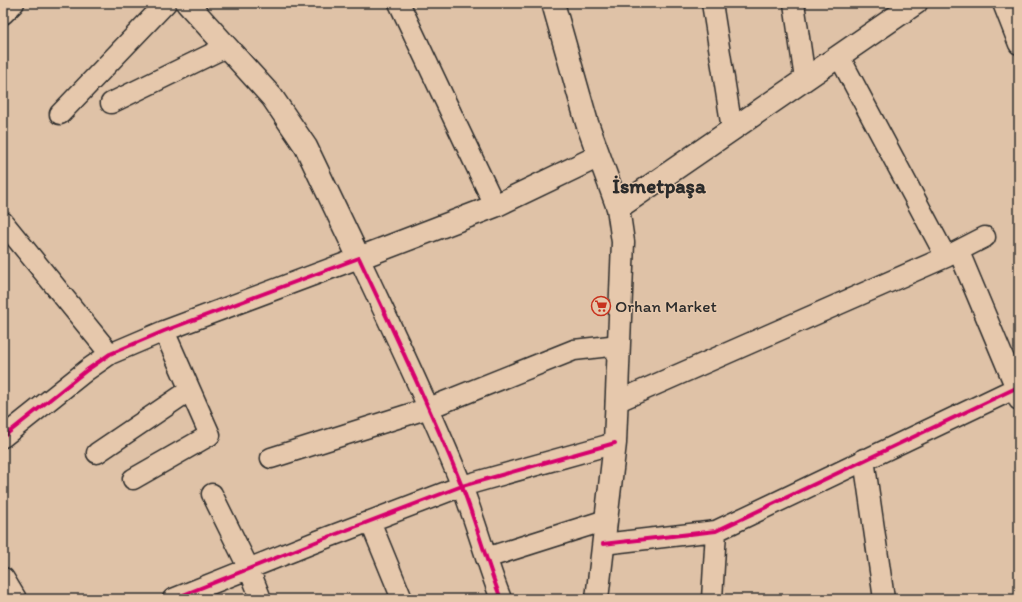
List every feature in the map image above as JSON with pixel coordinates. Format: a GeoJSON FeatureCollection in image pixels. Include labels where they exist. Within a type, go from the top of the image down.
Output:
{"type":"FeatureCollection","features":[{"type":"Feature","properties":{"kind":"main road"},"geometry":{"type":"LineString","coordinates":[[186,3],[272,98],[306,147],[358,258],[494,206],[599,156]]}},
{"type":"Feature","properties":{"kind":"main road"},"geometry":{"type":"LineString","coordinates":[[553,3],[587,123],[618,208],[623,242],[615,443],[597,599]]}},
{"type":"Feature","properties":{"kind":"main road"},"geometry":{"type":"LineString","coordinates":[[618,208],[916,3]]}},
{"type":"Feature","properties":{"kind":"main road"},"geometry":{"type":"LineString","coordinates":[[3,579],[15,599]]}},
{"type":"Feature","properties":{"kind":"street"},"geometry":{"type":"LineString","coordinates":[[3,14],[14,3]]}},
{"type":"Feature","properties":{"kind":"street"},"geometry":{"type":"LineString","coordinates":[[60,114],[166,3]]}},
{"type":"Feature","properties":{"kind":"street"},"geometry":{"type":"LineString","coordinates":[[399,3],[494,206]]}},
{"type":"Feature","properties":{"kind":"street"},"geometry":{"type":"LineString","coordinates":[[712,3],[732,129]]}},
{"type":"Feature","properties":{"kind":"street"},"geometry":{"type":"LineString","coordinates":[[794,3],[805,79]]}},
{"type":"Feature","properties":{"kind":"street"},"geometry":{"type":"LineString","coordinates":[[1003,3],[1019,44]]}},
{"type":"Feature","properties":{"kind":"street"},"geometry":{"type":"LineString","coordinates":[[111,103],[226,47]]}},
{"type":"Feature","properties":{"kind":"street"},"geometry":{"type":"LineString","coordinates":[[603,544],[716,530],[864,459],[1018,394],[952,255],[839,56]]}},
{"type":"Feature","properties":{"kind":"street"},"geometry":{"type":"LineString","coordinates":[[3,222],[110,354]]}},
{"type":"Feature","properties":{"kind":"street"},"geometry":{"type":"LineString","coordinates":[[616,402],[952,255],[985,237]]}},
{"type":"Feature","properties":{"kind":"street"},"geometry":{"type":"LineString","coordinates":[[3,437],[87,370],[110,354],[164,331],[358,258],[429,408],[462,486],[501,599]]}},
{"type":"Feature","properties":{"kind":"street"},"geometry":{"type":"LineString","coordinates":[[133,479],[210,436],[164,331]]}},
{"type":"Feature","properties":{"kind":"street"},"geometry":{"type":"LineString","coordinates":[[271,458],[429,408],[574,350],[619,345]]}},
{"type":"Feature","properties":{"kind":"street"},"geometry":{"type":"LineString","coordinates":[[97,453],[190,390]]}},
{"type":"Feature","properties":{"kind":"street"},"geometry":{"type":"LineString","coordinates":[[173,599],[462,486],[615,443]]}},
{"type":"Feature","properties":{"kind":"street"},"geometry":{"type":"LineString","coordinates":[[864,459],[884,599]]}},
{"type":"Feature","properties":{"kind":"street"},"geometry":{"type":"LineString","coordinates":[[212,494],[249,569],[261,599]]}},
{"type":"Feature","properties":{"kind":"street"},"geometry":{"type":"LineString","coordinates":[[486,558],[606,520]]}},
{"type":"Feature","properties":{"kind":"street"},"geometry":{"type":"LineString","coordinates":[[370,521],[402,599]]}},
{"type":"Feature","properties":{"kind":"street"},"geometry":{"type":"LineString","coordinates":[[712,599],[716,530]]}},
{"type":"Feature","properties":{"kind":"cycle path"},"geometry":{"type":"LineString","coordinates":[[3,437],[87,370],[110,354],[164,331],[359,258],[412,370],[449,455],[466,498],[501,599]]}},
{"type":"Feature","properties":{"kind":"cycle path"},"geometry":{"type":"LineString","coordinates":[[603,544],[716,531],[1016,388]]}},
{"type":"Feature","properties":{"kind":"cycle path"},"geometry":{"type":"LineString","coordinates":[[173,599],[318,541],[462,486],[615,443]]}},
{"type":"Feature","properties":{"kind":"place","name":"Orhan Market"},"geometry":{"type":"Point","coordinates":[601,306]}},
{"type":"Feature","properties":{"kind":"district","name":"İsmetpaşa"},"geometry":{"type":"Point","coordinates":[659,185]}}]}
